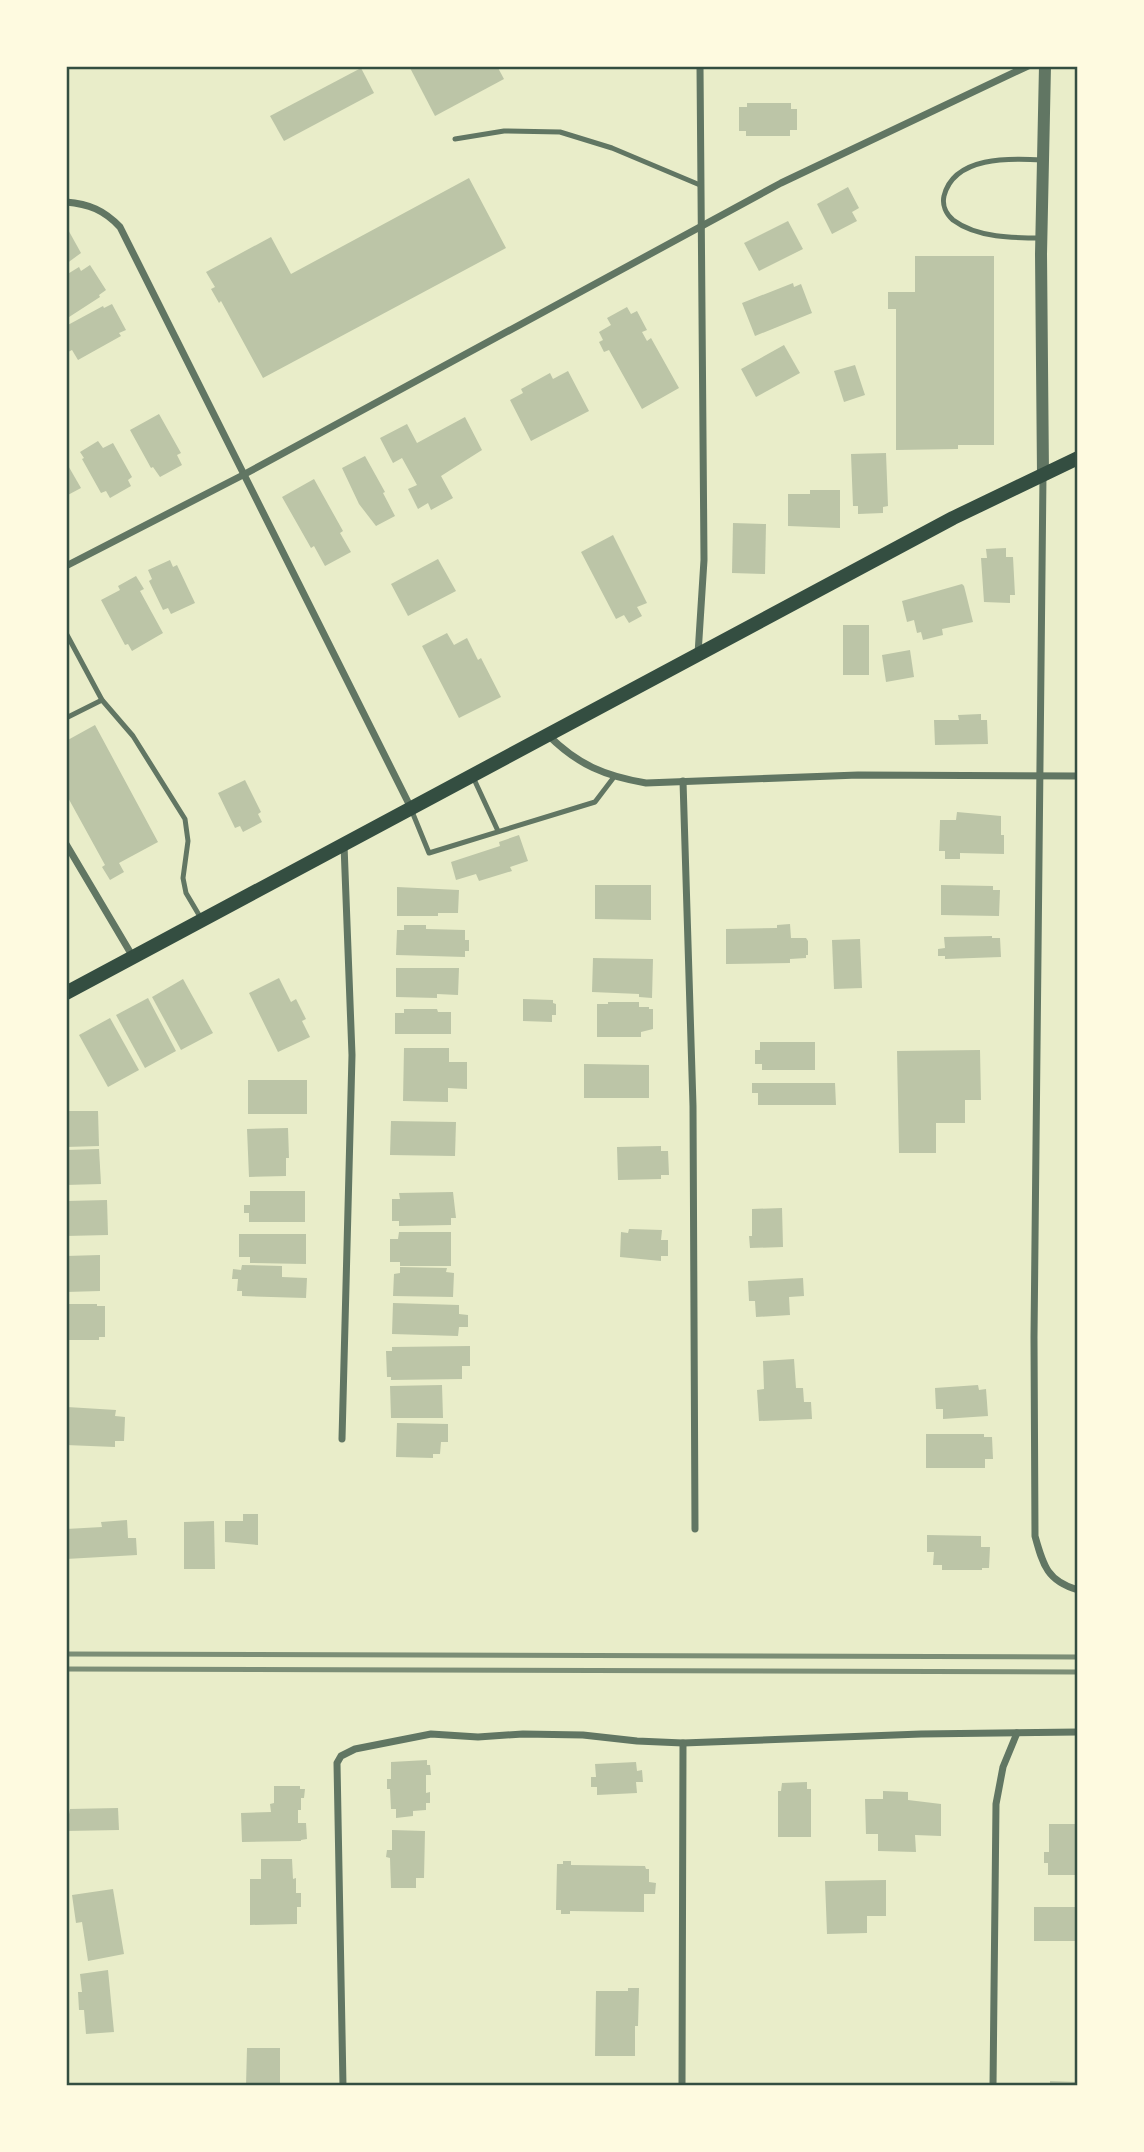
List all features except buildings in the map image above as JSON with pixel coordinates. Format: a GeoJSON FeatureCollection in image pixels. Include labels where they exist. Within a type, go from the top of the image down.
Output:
{"type":"FeatureCollection","features":[{"type":"Feature","properties":{"kind":"main road"},"geometry":{"type":"LineString","coordinates":[[66,993],[953,518],[1077,458]]}},
{"type":"Feature","properties":{"kind":"street"},"geometry":{"type":"LineString","coordinates":[[698,654],[704,560],[700,66]]}},
{"type":"Feature","properties":{"kind":"street"},"geometry":{"type":"LineString","coordinates":[[66,566],[243,475],[781,183],[1028,66]]}},
{"type":"Feature","properties":{"kind":"street"},"geometry":{"type":"LineString","coordinates":[[1045,66],[1042,238],[1042,776],[1034,1337],[1035,1536],[1041,1560],[1051,1577],[1077,1590]]}},
{"type":"Feature","properties":{"kind":"street"},"geometry":{"type":"LineString","coordinates":[[66,202],[88,204],[109,215],[120,227],[411,808]]}},
{"type":"Feature","properties":{"kind":"street"},"geometry":{"type":"LineString","coordinates":[[547,735],[585,765],[614,777],[646,783],[858,775],[1077,776]]}},
{"type":"Feature","properties":{"kind":"street"},"geometry":{"type":"LineString","coordinates":[[683,782],[693,1106],[695,1529]]}},
{"type":"Feature","properties":{"kind":"street"},"geometry":{"type":"LineString","coordinates":[[342,1439],[352,1055],[344,843]]}},
{"type":"Feature","properties":{"kind":"street"},"geometry":{"type":"LineString","coordinates":[[66,844],[132,957]]}},
{"type":"Feature","properties":{"kind":"street"},"geometry":{"type":"LineString","coordinates":[[343,2085],[337,1763],[341,1756],[355,1749],[431,1734],[478,1737],[523,1734],[583,1735],[683,1743],[921,1734],[1077,1732]]}},
{"type":"Feature","properties":{"kind":"street"},"geometry":{"type":"LineString","coordinates":[[993,2085],[996,1804],[1003,1767],[1017,1733]]}},
{"type":"Feature","properties":{"kind":"street"},"geometry":{"type":"LineString","coordinates":[[682,2085],[683,1743]]}},
{"type":"Feature","properties":{"kind":"lane"},"geometry":{"type":"LineString","coordinates":[[455,139],[504,131],[560,132],[612,148],[700,185]]}},
{"type":"Feature","properties":{"kind":"lane"},"geometry":{"type":"LineString","coordinates":[[1042,238],[1002,236],[962,225],[952,219],[945,210],[943,199],[955,178],[966,169],[985,162],[1043,160]]}},
{"type":"Feature","properties":{"kind":"lane"},"geometry":{"type":"LineString","coordinates":[[66,633],[102,700],[133,736],[185,819],[188,841],[183,878],[186,893],[202,920]]}},
{"type":"Feature","properties":{"kind":"lane"},"geometry":{"type":"LineString","coordinates":[[66,718],[102,700]]}},
{"type":"Feature","properties":{"kind":"lane"},"geometry":{"type":"LineString","coordinates":[[472,775],[498,831]]}},
{"type":"Feature","properties":{"kind":"lane"},"geometry":{"type":"LineString","coordinates":[[411,808],[429,853],[595,802],[614,777]]}},
{"type":"Feature","properties":{"kind":"railway"},"geometry":{"type":"LineString","coordinates":[[66,1654],[1078,1657]]}},
{"type":"Feature","properties":{"kind":"railway"},"geometry":{"type":"LineString","coordinates":[[66,1669],[1078,1672]]}}]}
